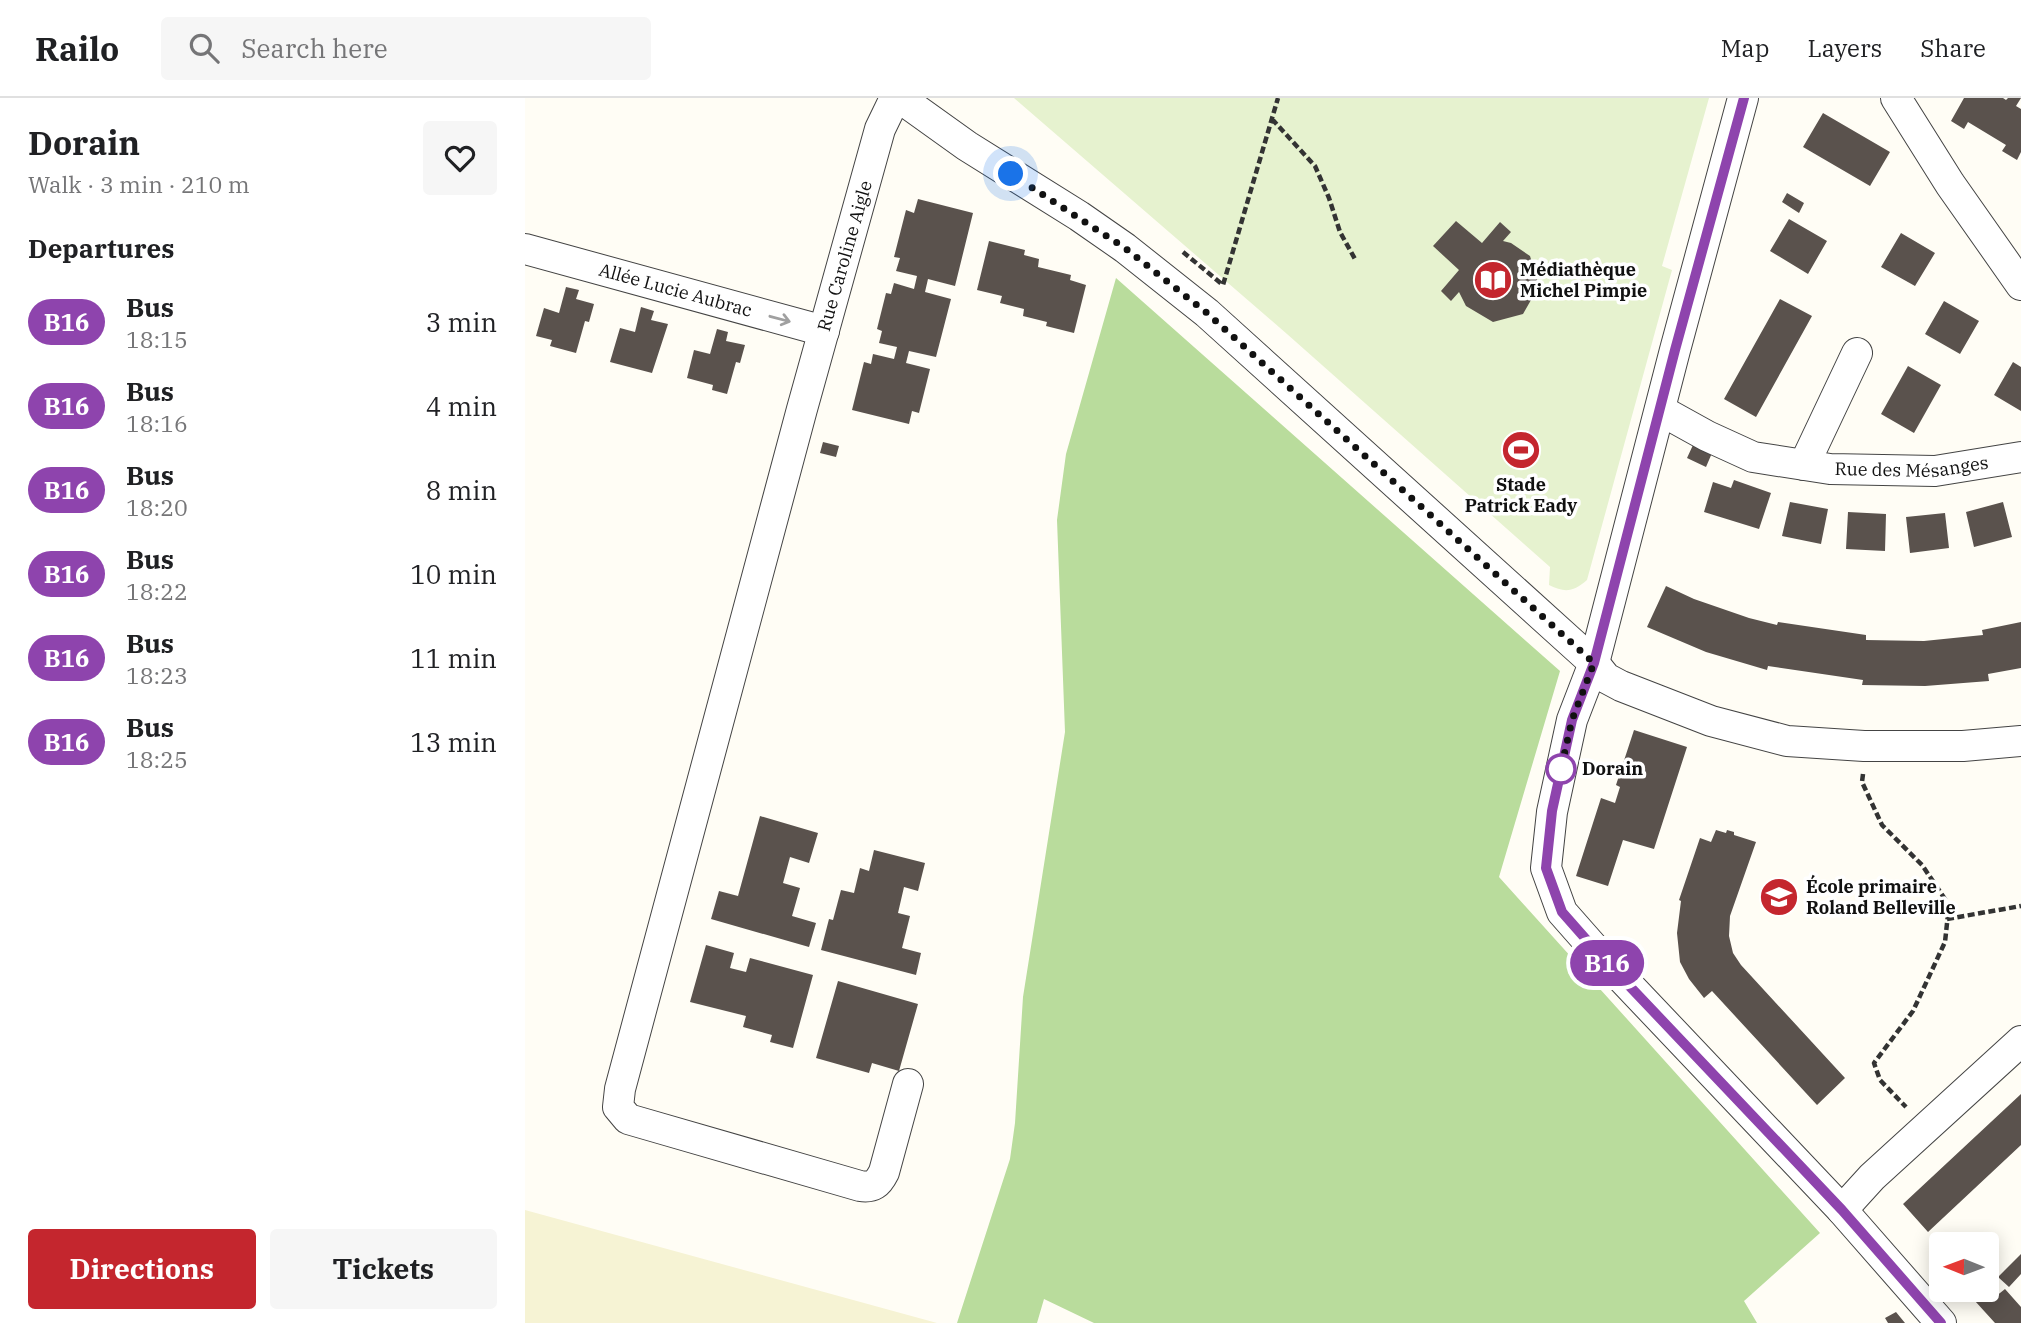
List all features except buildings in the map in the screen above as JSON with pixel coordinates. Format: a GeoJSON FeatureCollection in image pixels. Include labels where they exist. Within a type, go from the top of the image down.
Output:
{"type":"FeatureCollection","features":[{"type":"Feature","properties":{"kind":"street","name":"Rue Caroline Aigle"},"geometry":{"type":"LineString","coordinates":[[897,98],[880,129],[800,416],[752,604],[620,1089],[618,1107],[628,1119],[871,1187],[879,1182],[884,1172],[908,1084]]}},
{"type":"Feature","properties":{"kind":"street"},"geometry":{"type":"LineString","coordinates":[[897,98],[967,146],[1079,216],[1125,248],[1207,313],[1594,663],[1606,678],[1711,721],[1787,741],[1864,746],[1963,746],[2021,741]]}},
{"type":"Feature","properties":{"kind":"street"},"geometry":{"type":"LineString","coordinates":[[1744,98],[1594,663],[1572,720],[1552,811],[1546,868],[1562,912],[1842,1210],[1941,1323]]}},
{"type":"Feature","properties":{"kind":"street"},"geometry":{"type":"LineString","coordinates":[[1896,98],[1950,184],[2021,285]]}},
{"type":"Feature","properties":{"kind":"street","name":"Allée Lucie Aubrac"},"geometry":{"type":"LineString","coordinates":[[525,249],[824,331]]}},
{"type":"Feature","properties":{"kind":"street","name":"Rue des Mésanges"},"geometry":{"type":"LineString","coordinates":[[1804,465],[1857,353]]}},
{"type":"Feature","properties":{"kind":"street","name":"Rue des Mésanges"},"geometry":{"type":"LineString","coordinates":[[1660,410],[1753,457],[1830,469],[1934,471],[2021,457]]}},
{"type":"Feature","properties":{"kind":"street"},"geometry":{"type":"LineString","coordinates":[[1842,1210],[1872,1177],[2021,1041]]}},
{"type":"Feature","properties":{"kind":"path"},"geometry":{"type":"LineString","coordinates":[[1183,252],[1223,285],[1278,98]]}},
{"type":"Feature","properties":{"kind":"path"},"geometry":{"type":"LineString","coordinates":[[1272,119],[1315,166],[1340,232],[1355,259]]}},
{"type":"Feature","properties":{"kind":"path"},"geometry":{"type":"LineString","coordinates":[[1864,746],[1862,782],[1882,825],[1921,865],[1949,905],[1945,942],[1913,1011],[1874,1063],[1880,1080],[1925,1128]]}},
{"type":"Feature","properties":{"kind":"path"},"geometry":{"type":"LineString","coordinates":[[1947,919],[2021,906]]}},
{"type":"Feature","properties":{"kind":"shaded area"},"geometry":{"type":"Polygon","coordinates":[[[525,1210],[937,1323],[525,1323],[525,1210]]]}},
{"type":"Feature","properties":{"kind":"green space","name":"Stade Patrick Eady"},"geometry":{"type":"Polygon","coordinates":[[[1014,98],[1709,98],[1662,266],[1672,270],[1587,580],[1569,590],[1549,585],[1550,567],[1287,334],[1014,98]]]}},
{"type":"Feature","properties":{"kind":"green space"},"geometry":{"type":"Polygon","coordinates":[[[1116,278],[1560,671],[1499,877],[1820,1233],[1744,1301],[1757,1323],[1094,1323],[1044,1299],[1037,1323],[957,1323],[1010,1159],[1015,1123],[1023,997],[1065,732],[1057,520],[1066,454],[1116,278]]]}},
{"type":"Feature","properties":{"kind":"bus line","name":"B16"},"geometry":{"type":"LineString","coordinates":[[1744,98],[1594,663],[1572,720],[1552,811],[1546,868],[1562,912],[1842,1210],[1941,1323]]}},
{"type":"Feature","properties":{"kind":"place","name":"Médiathèque Michel Pimpie"},"geometry":{"type":"Point","coordinates":[1493,280]}},
{"type":"Feature","properties":{"kind":"place","name":"Stade Patrick Eady"},"geometry":{"type":"Point","coordinates":[1521,450]}},
{"type":"Feature","properties":{"kind":"place","name":"Dorain"},"geometry":{"type":"Point","coordinates":[1561,769]}},
{"type":"Feature","properties":{"kind":"place","name":"École primaire Roland Belleville"},"geometry":{"type":"Point","coordinates":[1779,897]}},
{"type":"Feature","properties":{"kind":"route"},"geometry":{"type":"LineString","coordinates":[[1011,174],[1125,248],[1207,313],[1594,663],[1572,720],[1561,769]]}}]}
